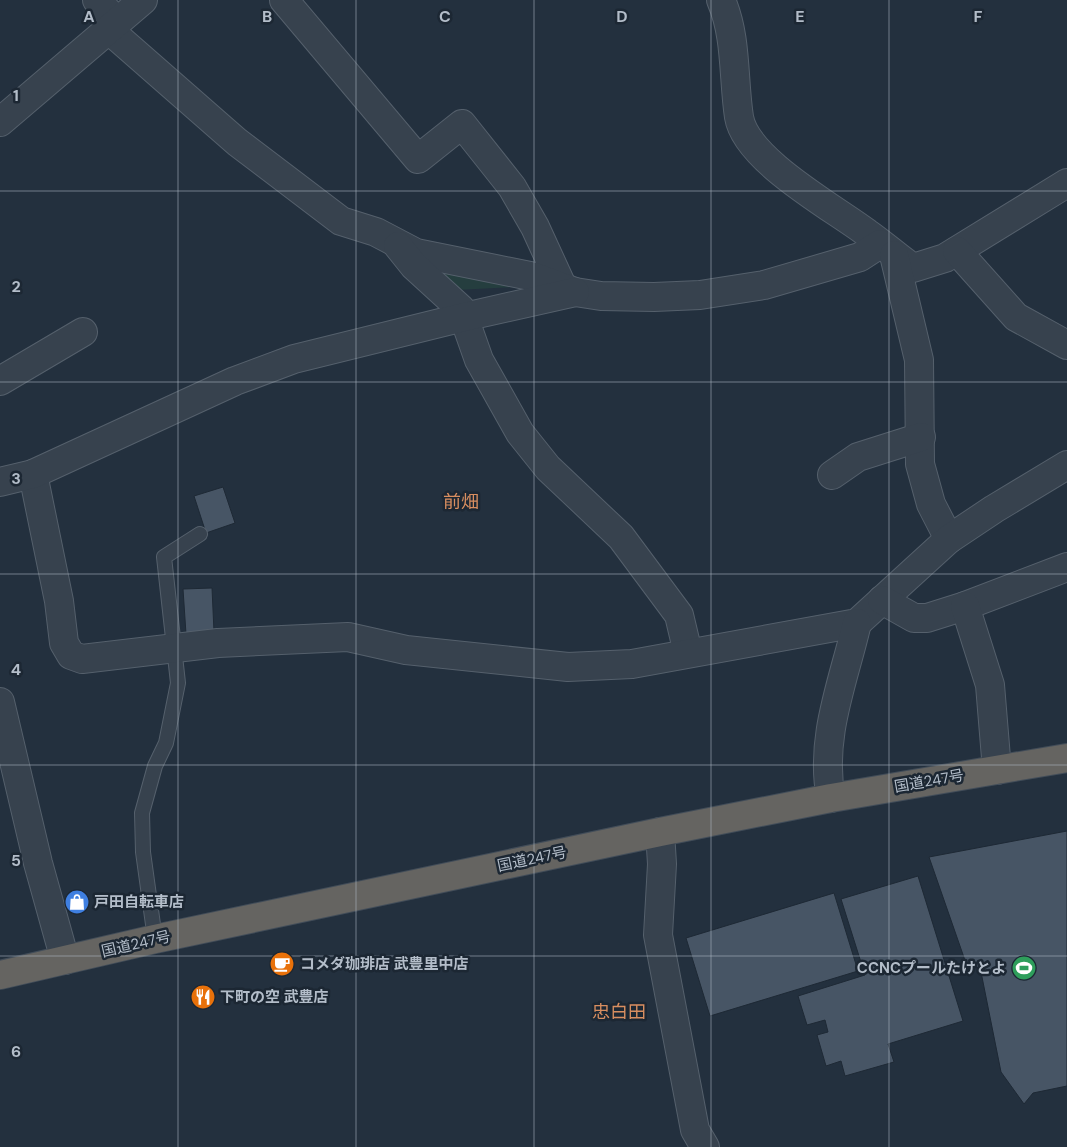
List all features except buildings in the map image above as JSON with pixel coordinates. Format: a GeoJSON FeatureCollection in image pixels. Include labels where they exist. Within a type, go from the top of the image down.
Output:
{"type":"FeatureCollection","features":[{"type":"Feature","properties":{"kind":"highway","name":"国道247号"},"geometry":{"type":"LineString","coordinates":[[0,976],[156,939],[660,832],[831,798],[1067,758]]}},
{"type":"Feature","properties":{"kind":"street"},"geometry":{"type":"LineString","coordinates":[[97,0],[113,26],[237,142],[340,221],[376,232],[416,253],[535,277],[569,290],[601,296],[700,296],[764,285],[887,249]]}},
{"type":"Feature","properties":{"kind":"street"},"geometry":{"type":"LineString","coordinates":[[0,122],[143,0]]}},
{"type":"Feature","properties":{"kind":"street"},"geometry":{"type":"LineString","coordinates":[[284,0],[418,159],[462,124],[512,187],[569,290]]}},
{"type":"Feature","properties":{"kind":"street"},"geometry":{"type":"LineString","coordinates":[[721,0],[730,26],[739,118],[745,133],[760,152],[789,179],[913,268],[945,258],[1067,183]]}},
{"type":"Feature","properties":{"kind":"street"},"geometry":{"type":"LineString","coordinates":[[393,241],[414,266],[461,309],[479,360],[520,433],[548,468],[621,536],[679,615],[688,653]]}},
{"type":"Feature","properties":{"kind":"street"},"geometry":{"type":"LineString","coordinates":[[887,249],[919,360],[920,464],[931,504],[949,539]]}},
{"type":"Feature","properties":{"kind":"street"},"geometry":{"type":"LineString","coordinates":[[957,251],[1016,317],[1067,345]]}},
{"type":"Feature","properties":{"kind":"street"},"geometry":{"type":"LineString","coordinates":[[0,482],[33,474],[236,381],[286,362],[569,290]]}},
{"type":"Feature","properties":{"kind":"street"},"geometry":{"type":"LineString","coordinates":[[0,381],[83,332]]}},
{"type":"Feature","properties":{"kind":"street"},"geometry":{"type":"LineString","coordinates":[[832,475],[858,457],[921,437]]}},
{"type":"Feature","properties":{"kind":"street"},"geometry":{"type":"LineString","coordinates":[[33,474],[59,601],[64,643],[70,654],[82,659],[218,643],[348,637],[406,650],[568,667],[632,664],[857,623],[949,539],[994,508],[1067,465]]}},
{"type":"Feature","properties":{"kind":"street"},"geometry":{"type":"LineString","coordinates":[[882,600],[914,618],[927,618],[965,606],[1067,567]]}},
{"type":"Feature","properties":{"kind":"street"},"geometry":{"type":"LineString","coordinates":[[965,606],[990,685],[997,770]]}},
{"type":"Feature","properties":{"kind":"street"},"geometry":{"type":"LineString","coordinates":[[831,798],[827,780],[829,737],[857,623]]}},
{"type":"Feature","properties":{"kind":"street"},"geometry":{"type":"LineString","coordinates":[[0,702],[38,863],[65,960]]}},
{"type":"Feature","properties":{"kind":"street"},"geometry":{"type":"LineString","coordinates":[[660,832],[662,864],[658,935],[694,1130],[705,1147]]}},
{"type":"Feature","properties":{"kind":"lane"},"geometry":{"type":"LineString","coordinates":[[156,939],[143,852],[142,813],[156,766],[166,743],[178,683],[164,557],[200,534]]}},
{"type":"Feature","properties":{"kind":"green space"},"geometry":{"type":"Polygon","coordinates":[[[431,269],[534,286],[456,290],[431,269]]]}},
{"type":"Feature","properties":{"kind":"place","name":"戸田自転車店"},"geometry":{"type":"Point","coordinates":[77,902]}},
{"type":"Feature","properties":{"kind":"place","name":"コメダ珈琲店 武豊里中店"},"geometry":{"type":"Point","coordinates":[282,964]}},
{"type":"Feature","properties":{"kind":"place","name":"CCNCプールたけとよ"},"geometry":{"type":"Point","coordinates":[1024,968]}},
{"type":"Feature","properties":{"kind":"place","name":"下町の空 武豊店"},"geometry":{"type":"Point","coordinates":[203,997]}},
{"type":"Feature","properties":{"kind":"district","name":"前畑"},"geometry":{"type":"Point","coordinates":[461,502]}},
{"type":"Feature","properties":{"kind":"district","name":"忠白田"},"geometry":{"type":"Point","coordinates":[619,1012]}}]}
